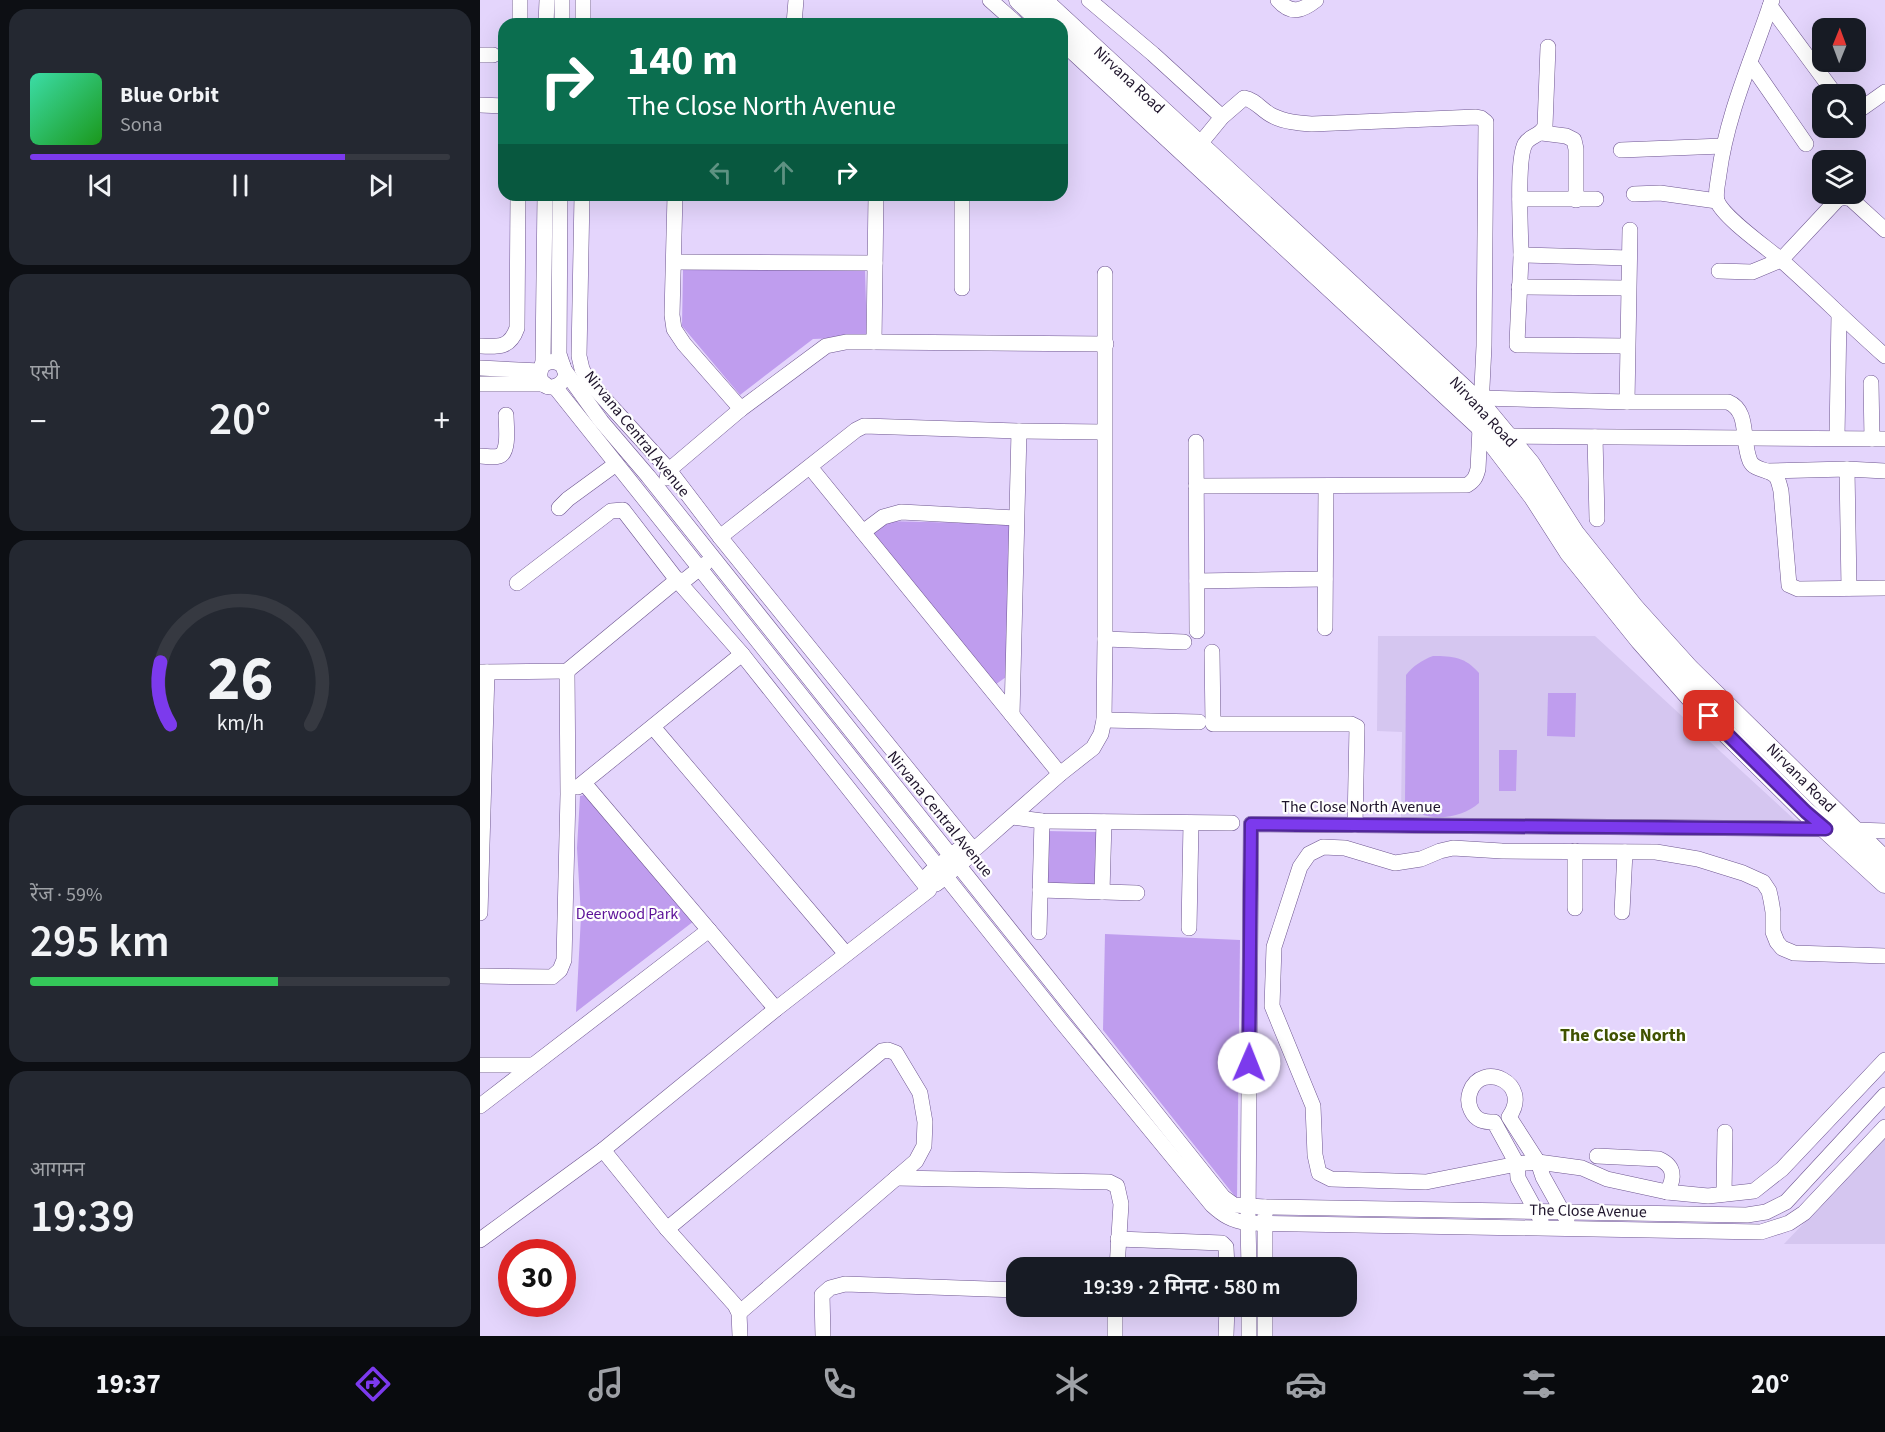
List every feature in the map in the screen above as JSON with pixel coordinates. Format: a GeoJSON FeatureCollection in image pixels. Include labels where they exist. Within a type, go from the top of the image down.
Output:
{"type":"FeatureCollection","features":[{"type":"Feature","properties":{"kind":"main road"},"geometry":{"type":"LineString","coordinates":[[1019,0],[1038,18]]}},
{"type":"Feature","properties":{"kind":"main road","name":"Nirvana Road"},"geometry":{"type":"LineString","coordinates":[[1042,0],[1055,18]]}},
{"type":"Feature","properties":{"kind":"main road","name":"Nirvana Road"},"geometry":{"type":"LineString","coordinates":[[1068,34],[1199,145],[1481,401],[1530,464],[1574,532],[1634,608],[1689,669],[1885,861]]}},
{"type":"Feature","properties":{"kind":"main road","name":"Nirvana Road"},"geometry":{"type":"LineString","coordinates":[[1068,35],[1479,425],[1534,497],[1570,553],[1640,640],[1692,699],[1806,812],[1885,883]]}},
{"type":"Feature","properties":{"kind":"street"},"geometry":{"type":"LineString","coordinates":[[520,0],[520,18]]}},
{"type":"Feature","properties":{"kind":"street"},"geometry":{"type":"LineString","coordinates":[[546,18],[547,0]]}},
{"type":"Feature","properties":{"kind":"street"},"geometry":{"type":"LineString","coordinates":[[562,0],[562,18]]}},
{"type":"Feature","properties":{"kind":"street"},"geometry":{"type":"LineString","coordinates":[[583,0],[583,18]]}},
{"type":"Feature","properties":{"kind":"street"},"geometry":{"type":"LineString","coordinates":[[794,18],[796,0]]}},
{"type":"Feature","properties":{"kind":"street"},"geometry":{"type":"LineString","coordinates":[[990,0],[1010,18]]}},
{"type":"Feature","properties":{"kind":"street"},"geometry":{"type":"LineString","coordinates":[[1089,0],[1222,117]]}},
{"type":"Feature","properties":{"kind":"street"},"geometry":{"type":"LineString","coordinates":[[1278,0],[1287,9],[1294,11],[1308,7],[1316,0]]}},
{"type":"Feature","properties":{"kind":"street"},"geometry":{"type":"LineString","coordinates":[[1771,3],[1734,105],[1723,146],[1716,191],[1717,201],[1729,216],[1781,260],[1885,356]]}},
{"type":"Feature","properties":{"kind":"street"},"geometry":{"type":"LineString","coordinates":[[1771,3],[1828,84]]}},
{"type":"Feature","properties":{"kind":"street"},"geometry":{"type":"LineString","coordinates":[[1542,133],[1547,119],[1548,47]]}},
{"type":"Feature","properties":{"kind":"street"},"geometry":{"type":"LineString","coordinates":[[1750,63],[1806,144]]}},
{"type":"Feature","properties":{"kind":"street"},"geometry":{"type":"LineString","coordinates":[[1866,106],[1883,97]]}},
{"type":"Feature","properties":{"kind":"street"},"geometry":{"type":"LineString","coordinates":[[1196,486],[1467,486],[1473,482],[1477,476],[1484,346],[1485,120],[1476,117],[1312,124],[1272,116],[1254,102],[1244,98],[1222,117],[1199,145]]}},
{"type":"Feature","properties":{"kind":"street"},"geometry":{"type":"LineString","coordinates":[[480,105],[498,106]]}},
{"type":"Feature","properties":{"kind":"street"},"geometry":{"type":"LineString","coordinates":[[1576,200],[1574,140],[1566,136],[1542,133],[1529,139],[1525,144],[1521,168],[1521,255],[1517,345],[1627,346]]}},
{"type":"Feature","properties":{"kind":"street"},"geometry":{"type":"LineString","coordinates":[[1622,150],[1723,146]]}},
{"type":"Feature","properties":{"kind":"street"},"geometry":{"type":"LineString","coordinates":[[1634,194],[1660,194],[1717,201]]}},
{"type":"Feature","properties":{"kind":"street"},"geometry":{"type":"LineString","coordinates":[[1719,271],[1752,272],[1781,260],[1842,197],[1851,199],[1885,230]]}},
{"type":"Feature","properties":{"kind":"street"},"geometry":{"type":"LineString","coordinates":[[1520,199],[1596,199]]}},
{"type":"Feature","properties":{"kind":"street"},"geometry":{"type":"LineString","coordinates":[[480,346],[504,345],[513,339],[517,328],[518,201]]}},
{"type":"Feature","properties":{"kind":"street"},"geometry":{"type":"LineString","coordinates":[[545,201],[545,377]]}},
{"type":"Feature","properties":{"kind":"street"},"geometry":{"type":"LineString","coordinates":[[480,368],[564,380],[564,369],[559,354],[561,201]]}},
{"type":"Feature","properties":{"kind":"street"},"geometry":{"type":"LineString","coordinates":[[582,201],[579,356],[582,369],[589,382],[669,470],[720,537],[971,847],[972,854],[928,874],[925,885]]}},
{"type":"Feature","properties":{"kind":"street"},"geometry":{"type":"LineString","coordinates":[[675,201],[672,315],[674,329],[684,344],[741,409]]}},
{"type":"Feature","properties":{"kind":"street"},"geometry":{"type":"LineString","coordinates":[[874,342],[876,201]]}},
{"type":"Feature","properties":{"kind":"street"},"geometry":{"type":"LineString","coordinates":[[962,201],[962,288]]}},
{"type":"Feature","properties":{"kind":"street"},"geometry":{"type":"LineString","coordinates":[[1627,402],[1630,230]]}},
{"type":"Feature","properties":{"kind":"street"},"geometry":{"type":"LineString","coordinates":[[1521,255],[1629,258]]}},
{"type":"Feature","properties":{"kind":"street"},"geometry":{"type":"LineString","coordinates":[[674,262],[875,263]]}},
{"type":"Feature","properties":{"kind":"street"},"geometry":{"type":"LineString","coordinates":[[971,847],[976,848],[1093,748],[1101,734],[1104,720],[1105,639],[1105,274]]}},
{"type":"Feature","properties":{"kind":"street"},"geometry":{"type":"LineString","coordinates":[[1519,287],[1628,288]]}},
{"type":"Feature","properties":{"kind":"street"},"geometry":{"type":"LineString","coordinates":[[1837,438],[1839,314]]}},
{"type":"Feature","properties":{"kind":"street"},"geometry":{"type":"LineString","coordinates":[[669,470],[741,409],[826,346],[846,342],[1106,344]]}},
{"type":"Feature","properties":{"kind":"street"},"geometry":{"type":"LineString","coordinates":[[545,377],[550,362],[555,362],[564,369]]}},
{"type":"Feature","properties":{"kind":"street","name":"Nirvana Central Avenue"},"geometry":{"type":"LineString","coordinates":[[564,369],[601,421],[709,554],[948,866],[1212,1204],[1224,1216],[1248,1223]]}},
{"type":"Feature","properties":{"kind":"street"},"geometry":{"type":"LineString","coordinates":[[480,384],[545,377]]}},
{"type":"Feature","properties":{"kind":"street","name":"Nirvana Central Avenue"},"geometry":{"type":"LineString","coordinates":[[545,377],[696,564],[1223,1197],[1234,1206],[1265,1207]]}},
{"type":"Feature","properties":{"kind":"street"},"geometry":{"type":"LineString","coordinates":[[1508,436],[1878,439],[1871,383]]}},
{"type":"Feature","properties":{"kind":"street"},"geometry":{"type":"LineString","coordinates":[[1481,401],[1728,402],[1739,409],[1743,417],[1744,438],[1750,462],[1777,478],[1784,502],[1789,585],[1798,589],[1885,588]]}},
{"type":"Feature","properties":{"kind":"street"},"geometry":{"type":"LineString","coordinates":[[480,456],[498,457],[503,454],[506,448],[506,415]]}},
{"type":"Feature","properties":{"kind":"street"},"geometry":{"type":"LineString","coordinates":[[720,537],[864,426],[1104,432]]}},
{"type":"Feature","properties":{"kind":"street"},"geometry":{"type":"LineString","coordinates":[[1012,715],[1019,431]]}},
{"type":"Feature","properties":{"kind":"street"},"geometry":{"type":"LineString","coordinates":[[1595,437],[1597,519]]}},
{"type":"Feature","properties":{"kind":"street"},"geometry":{"type":"LineString","coordinates":[[1196,442],[1197,631]]}},
{"type":"Feature","properties":{"kind":"street"},"geometry":{"type":"LineString","coordinates":[[559,508],[616,464]]}},
{"type":"Feature","properties":{"kind":"street"},"geometry":{"type":"LineString","coordinates":[[810,467],[1060,774]]}},
{"type":"Feature","properties":{"kind":"street"},"geometry":{"type":"LineString","coordinates":[[652,482],[660,468],[669,470]]}},
{"type":"Feature","properties":{"kind":"street"},"geometry":{"type":"LineString","coordinates":[[1767,471],[1847,469],[1885,471]]}},
{"type":"Feature","properties":{"kind":"street"},"geometry":{"type":"LineString","coordinates":[[1847,469],[1849,588]]}},
{"type":"Feature","properties":{"kind":"street"},"geometry":{"type":"LineString","coordinates":[[1325,628],[1326,487]]}},
{"type":"Feature","properties":{"kind":"street"},"geometry":{"type":"LineString","coordinates":[[480,1240],[603,1150],[776,1008],[929,890],[742,654],[677,580],[623,510],[611,510],[517,583]]}},
{"type":"Feature","properties":{"kind":"street"},"geometry":{"type":"LineString","coordinates":[[863,532],[883,517],[901,512],[1016,518]]}},
{"type":"Feature","properties":{"kind":"street"},"geometry":{"type":"LineString","coordinates":[[480,913],[483,672],[567,671],[677,580],[685,580],[696,564],[709,554]]}},
{"type":"Feature","properties":{"kind":"street"},"geometry":{"type":"LineString","coordinates":[[1197,581],[1325,579]]}},
{"type":"Feature","properties":{"kind":"street"},"geometry":{"type":"LineString","coordinates":[[1105,639],[1184,642]]}},
{"type":"Feature","properties":{"kind":"street"},"geometry":{"type":"LineString","coordinates":[[1212,652],[1213,724],[1351,724],[1357,727],[1355,825]]}},
{"type":"Feature","properties":{"kind":"street"},"geometry":{"type":"LineString","coordinates":[[568,794],[742,654]]}},
{"type":"Feature","properties":{"kind":"street"},"geometry":{"type":"LineString","coordinates":[[480,976],[552,977],[560,970],[564,960],[568,794],[567,671]]}},
{"type":"Feature","properties":{"kind":"street"},"geometry":{"type":"LineString","coordinates":[[1104,720],[1199,722]]}},
{"type":"Feature","properties":{"kind":"street"},"geometry":{"type":"LineString","coordinates":[[653,726],[846,954]]}},
{"type":"Feature","properties":{"kind":"street"},"geometry":{"type":"LineString","coordinates":[[584,783],[776,1008]]}},
{"type":"Feature","properties":{"kind":"street"},"geometry":{"type":"LineString","coordinates":[[1012,817],[1042,821],[1232,824]]}},
{"type":"Feature","properties":{"kind":"street"},"geometry":{"type":"LineString","coordinates":[[1039,932],[1042,821]]}},
{"type":"Feature","properties":{"kind":"street"},"geometry":{"type":"LineString","coordinates":[[1102,892],[1104,822]]}},
{"type":"Feature","properties":{"kind":"street"},"geometry":{"type":"LineString","coordinates":[[1189,928],[1191,823]]}},
{"type":"Feature","properties":{"kind":"street","name":"The Close North Avenue"},"geometry":{"type":"LineString","coordinates":[[1248,1207],[1251,824],[1885,831]]}},
{"type":"Feature","properties":{"kind":"street"},"geometry":{"type":"LineString","coordinates":[[1885,956],[1794,953],[1782,948],[1776,942],[1773,932],[1771,900],[1769,891],[1763,882],[1743,873],[1698,859],[1656,852],[1502,851],[1453,848],[1421,859],[1395,863],[1345,848],[1323,847],[1309,854],[1300,867],[1274,947],[1272,1006],[1313,1106],[1318,1173],[1331,1179],[1426,1182],[1538,1162],[1582,1168],[1607,1179],[1667,1192],[1708,1196],[1754,1191],[1782,1169],[1885,1060]]}},
{"type":"Feature","properties":{"kind":"street"},"geometry":{"type":"LineString","coordinates":[[1575,851],[1575,908]]}},
{"type":"Feature","properties":{"kind":"street"},"geometry":{"type":"LineString","coordinates":[[1622,912],[1625,852]]}},
{"type":"Feature","properties":{"kind":"street"},"geometry":{"type":"LineString","coordinates":[[1040,890],[1137,893]]}},
{"type":"Feature","properties":{"kind":"street"},"geometry":{"type":"LineString","coordinates":[[480,1106],[709,930]]}},
{"type":"Feature","properties":{"kind":"street"},"geometry":{"type":"LineString","coordinates":[[667,1228],[882,1052],[888,1050],[896,1053],[920,1093],[925,1122],[924,1146],[916,1161],[739,1313]]}},
{"type":"Feature","properties":{"kind":"street"},"geometry":{"type":"LineString","coordinates":[[480,1065],[533,1065]]}},
{"type":"Feature","properties":{"kind":"street"},"geometry":{"type":"LineString","coordinates":[[1545,1228],[1518,1178],[1517,1164],[1494,1122],[1482,1122],[1476,1117],[1468,1103],[1472,1088],[1484,1078],[1500,1078],[1512,1087],[1516,1103],[1509,1117],[1538,1162],[1543,1177],[1572,1229]]}},
{"type":"Feature","properties":{"kind":"street","name":"The Close Avenue"},"geometry":{"type":"LineString","coordinates":[[1265,1207],[1712,1215],[1747,1215],[1766,1212],[1786,1202],[1885,1095]]}},
{"type":"Feature","properties":{"kind":"street","name":"The Close Avenue"},"geometry":{"type":"LineString","coordinates":[[1248,1223],[1761,1232],[1790,1223],[1804,1213],[1885,1127]]}},
{"type":"Feature","properties":{"kind":"street"},"geometry":{"type":"LineString","coordinates":[[1724,1194],[1725,1132]]}},
{"type":"Feature","properties":{"kind":"street"},"geometry":{"type":"LineString","coordinates":[[603,1150],[667,1228],[735,1305],[739,1313],[740,1336]]}},
{"type":"Feature","properties":{"kind":"street"},"geometry":{"type":"LineString","coordinates":[[1597,1156],[1659,1159],[1666,1162],[1673,1175],[1673,1182],[1667,1192]]}},
{"type":"Feature","properties":{"kind":"street"},"geometry":{"type":"LineString","coordinates":[[896,1179],[1109,1182],[1117,1186],[1121,1204],[1117,1257]]}},
{"type":"Feature","properties":{"kind":"street"},"geometry":{"type":"LineString","coordinates":[[1248,1207],[1249,1257]]}},
{"type":"Feature","properties":{"kind":"street"},"geometry":{"type":"LineString","coordinates":[[1265,1207],[1265,1257]]}},
{"type":"Feature","properties":{"kind":"street"},"geometry":{"type":"LineString","coordinates":[[1766,1212],[1774,1229]]}},
{"type":"Feature","properties":{"kind":"street"},"geometry":{"type":"LineString","coordinates":[[1657,1230],[1658,1214]]}},
{"type":"Feature","properties":{"kind":"street"},"geometry":{"type":"LineString","coordinates":[[1712,1215],[1712,1231]]}},
{"type":"Feature","properties":{"kind":"street"},"geometry":{"type":"LineString","coordinates":[[1118,1239],[1222,1243],[1226,1247],[1226,1257]]}},
{"type":"Feature","properties":{"kind":"street"},"geometry":{"type":"LineString","coordinates":[[823,1336],[822,1295],[830,1288],[844,1284],[1006,1290]]}},
{"type":"Feature","properties":{"kind":"street"},"geometry":{"type":"LineString","coordinates":[[1115,1317],[1115,1336]]}},
{"type":"Feature","properties":{"kind":"street"},"geometry":{"type":"LineString","coordinates":[[1226,1336],[1227,1317]]}},
{"type":"Feature","properties":{"kind":"street"},"geometry":{"type":"LineString","coordinates":[[1249,1317],[1249,1336]]}},
{"type":"Feature","properties":{"kind":"street"},"geometry":{"type":"LineString","coordinates":[[1265,1317],[1265,1336]]}},
{"type":"Feature","properties":{"kind":"shaded area"},"geometry":{"type":"Polygon","coordinates":[[[1378,636],[1595,636],[1797,822],[1401,818],[1402,732],[1377,731],[1378,636]]]}},
{"type":"Feature","properties":{"kind":"shaded area"},"geometry":{"type":"Polygon","coordinates":[[[1885,1138],[1885,1244],[1784,1244],[1885,1138]]]}},
{"type":"Feature","properties":{"kind":"green space"},"geometry":{"type":"Polygon","coordinates":[[[683,269],[865,270],[867,337],[813,339],[740,395],[682,326],[683,269]]]}},
{"type":"Feature","properties":{"kind":"green space"},"geometry":{"type":"Polygon","coordinates":[[[885,521],[1010,524],[1006,677],[992,687],[870,534],[885,521]]]}},
{"type":"Feature","properties":{"kind":"green space"},"geometry":{"type":"Polygon","coordinates":[[[1433,656],[1458,658],[1479,673],[1479,803],[1462,813],[1442,817],[1422,815],[1405,805],[1406,675],[1425,659],[1433,656]]]}},
{"type":"Feature","properties":{"kind":"green space"},"geometry":{"type":"Polygon","coordinates":[[[1548,693],[1576,693],[1575,737],[1547,736],[1548,693]]]}},
{"type":"Feature","properties":{"kind":"green space"},"geometry":{"type":"Polygon","coordinates":[[[1499,750],[1517,750],[1516,791],[1499,791],[1499,750]]]}},
{"type":"Feature","properties":{"kind":"green space","name":"Deerwood Park"},"geometry":{"type":"Polygon","coordinates":[[[588,794],[694,921],[576,1012],[581,916],[577,848],[580,796],[588,794]]]}},
{"type":"Feature","properties":{"kind":"green space"},"geometry":{"type":"Polygon","coordinates":[[[1046,831],[1097,832],[1096,885],[1044,883],[1046,831]]]}},
{"type":"Feature","properties":{"kind":"green space"},"geometry":{"type":"Polygon","coordinates":[[[1105,934],[1240,940],[1237,1199],[1103,1030],[1105,934]]]}},
{"type":"Feature","properties":{"kind":"district","name":"The Close North"},"geometry":{"type":"Point","coordinates":[1623,1035]}},
{"type":"Feature","properties":{"kind":"route"},"geometry":{"type":"LineString","coordinates":[[1249,1063],[1251,824],[1826,829],[1709,716]]}}]}
